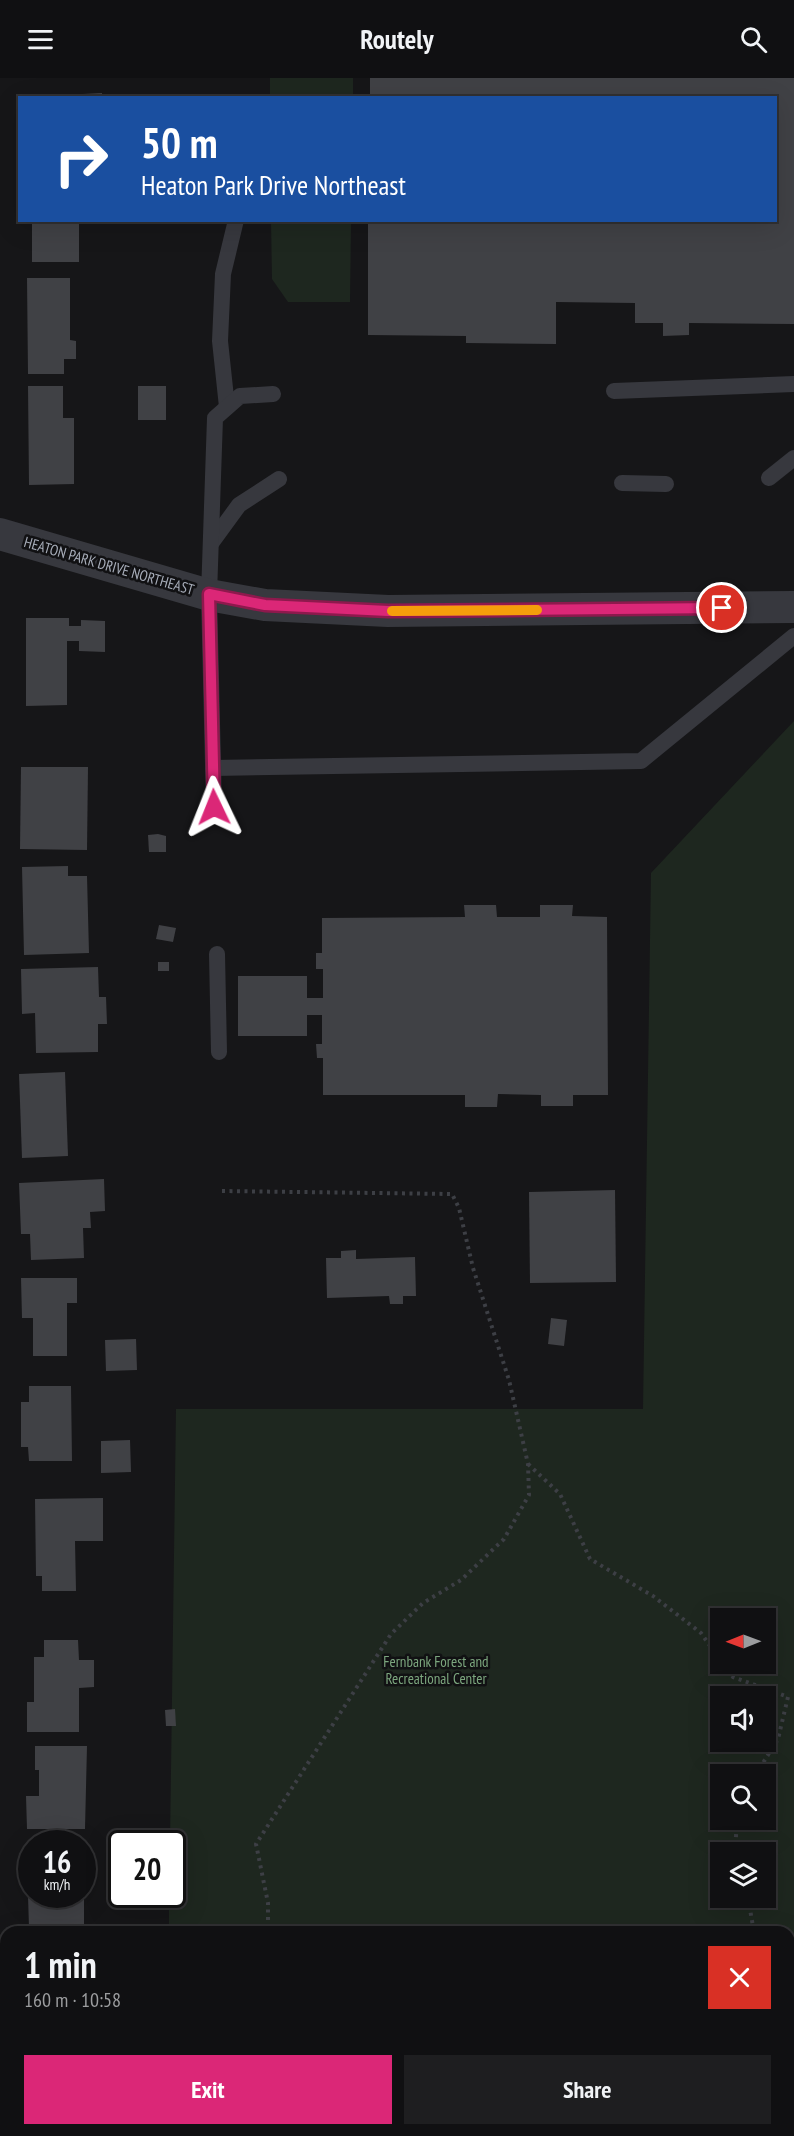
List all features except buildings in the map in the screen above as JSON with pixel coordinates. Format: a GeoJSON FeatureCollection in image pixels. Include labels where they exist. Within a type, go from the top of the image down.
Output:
{"type":"FeatureCollection","features":[{"type":"Feature","properties":{"kind":"street","name":"HEATON PARK DRIVE NORTHEAST"},"geometry":{"type":"LineString","coordinates":[[0,534],[209,594],[265,605],[388,611],[794,608]]}},
{"type":"Feature","properties":{"kind":"lane"},"geometry":{"type":"LineString","coordinates":[[227,407],[220,341],[223,274],[236,222]]}},
{"type":"Feature","properties":{"kind":"lane"},"geometry":{"type":"LineString","coordinates":[[614,392],[792,388]]}},
{"type":"Feature","properties":{"kind":"lane"},"geometry":{"type":"LineString","coordinates":[[214,807],[209,594],[215,418],[240,396],[273,394]]}},
{"type":"Feature","properties":{"kind":"lane"},"geometry":{"type":"LineString","coordinates":[[769,478],[794,458]]}},
{"type":"Feature","properties":{"kind":"lane"},"geometry":{"type":"LineString","coordinates":[[212,542],[239,505],[279,479]]}},
{"type":"Feature","properties":{"kind":"lane"},"geometry":{"type":"LineString","coordinates":[[622,483],[666,483]]}},
{"type":"Feature","properties":{"kind":"lane"},"geometry":{"type":"LineString","coordinates":[[213,768],[641,761],[794,636]]}},
{"type":"Feature","properties":{"kind":"lane"},"geometry":{"type":"LineString","coordinates":[[217,954],[219,1052]]}},
{"type":"Feature","properties":{"kind":"path"},"geometry":{"type":"LineString","coordinates":[[222,1191],[452,1194],[459,1208],[473,1268],[492,1320],[509,1380],[528,1464],[529,1495],[504,1539],[461,1580],[423,1603],[391,1634],[256,1844],[268,1903],[268,1926]]}},
{"type":"Feature","properties":{"kind":"path"},"geometry":{"type":"LineString","coordinates":[[528,1464],[560,1494],[590,1559],[669,1608],[701,1633],[710,1646]]}},
{"type":"Feature","properties":{"kind":"path"},"geometry":{"type":"LineString","coordinates":[[731,1674],[733,1677],[788,1697],[794,1695]]}},
{"type":"Feature","properties":{"kind":"path"},"geometry":{"type":"LineString","coordinates":[[762,1764],[778,1739],[788,1697]]}},
{"type":"Feature","properties":{"kind":"path"},"geometry":{"type":"LineString","coordinates":[[750,1908],[753,1926]]}},
{"type":"Feature","properties":{"kind":"green space"},"geometry":{"type":"Polygon","coordinates":[[[270,78],[353,78],[353,96],[270,96],[270,78]]]}},
{"type":"Feature","properties":{"kind":"green space"},"geometry":{"type":"Polygon","coordinates":[[[271,222],[351,222],[350,302],[288,302],[272,279],[271,222]]]}},
{"type":"Feature","properties":{"kind":"green space","name":"Fernbank Forest and Recreational Center"},"geometry":{"type":"Polygon","coordinates":[[[794,721],[794,1926],[169,1926],[169,1908],[186,1908],[186,1830],[170,1830],[176,1409],[643,1409],[651,873],[794,721]]]}},
{"type":"Feature","properties":{"kind":"slow traffic"},"geometry":{"type":"LineString","coordinates":[[392,611],[537,610]]}},
{"type":"Feature","properties":{"kind":"route"},"geometry":{"type":"LineString","coordinates":[[214,807],[209,594],[265,605],[388,611],[722,608]]}}]}
